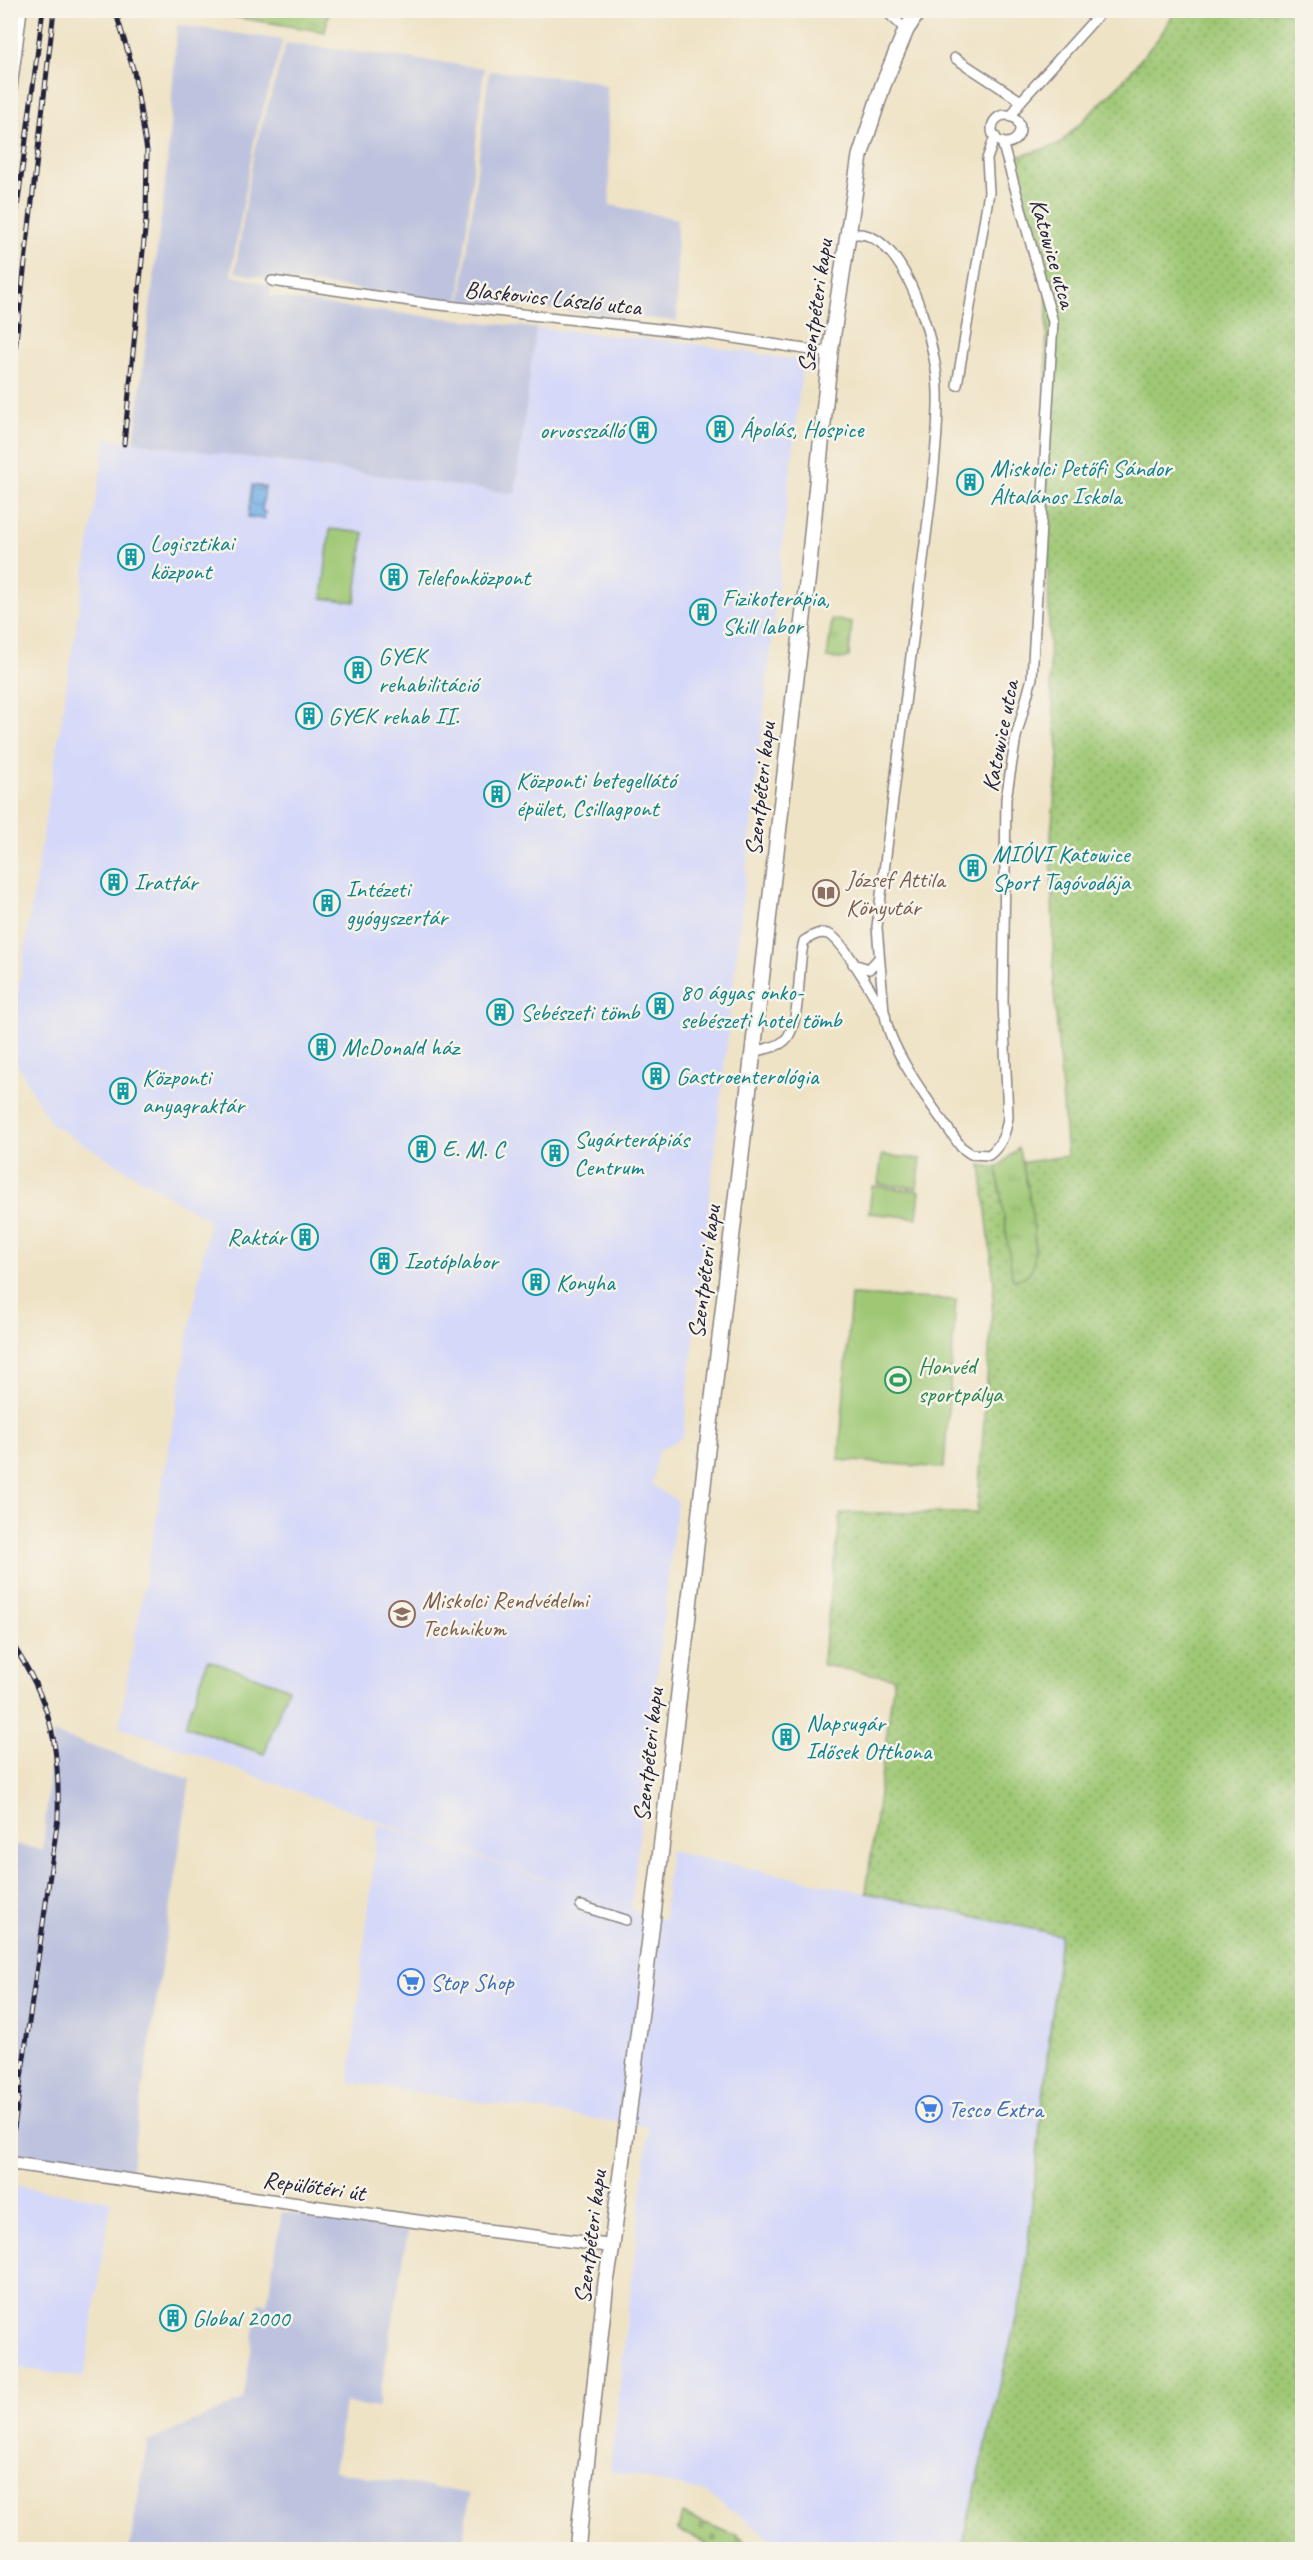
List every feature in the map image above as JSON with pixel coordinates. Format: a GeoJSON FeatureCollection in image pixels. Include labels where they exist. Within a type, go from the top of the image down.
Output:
{"type":"FeatureCollection","features":[{"type":"Feature","properties":{"kind":"main road","name":"Szentpéteri kapu"},"geometry":{"type":"LineString","coordinates":[[577,2550],[606,2282],[753,1052],[808,574],[830,353],[860,156],[870,121],[906,30],[919,10]]}},
{"type":"Feature","properties":{"kind":"street"},"geometry":{"type":"LineString","coordinates":[[10,104],[22,10]]}},
{"type":"Feature","properties":{"kind":"street"},"geometry":{"type":"LineString","coordinates":[[885,10],[906,30]]}},
{"type":"Feature","properties":{"kind":"street"},"geometry":{"type":"LineString","coordinates":[[1011,117],[1021,101],[1103,10]]}},
{"type":"Feature","properties":{"kind":"street"},"geometry":{"type":"LineString","coordinates":[[955,58],[1021,101]]}},
{"type":"Feature","properties":{"kind":"street"},"geometry":{"type":"LineString","coordinates":[[1006,116],[1018,121],[1019,134],[1010,143],[998,139],[993,127],[997,119],[1006,116]]}},
{"type":"Feature","properties":{"kind":"street","name":"Katowice utca"},"geometry":{"type":"LineString","coordinates":[[848,234],[864,234],[876,240],[896,261],[914,288],[933,357],[938,389],[932,488],[877,927],[886,1024],[913,1077],[961,1147],[971,1154],[980,1156],[994,1151],[1004,1135],[1008,1117],[1003,1001],[1006,799],[1016,737],[1032,678],[1053,322],[998,139]]}},
{"type":"Feature","properties":{"kind":"street","name":"Katowice utca"},"geometry":{"type":"LineString","coordinates":[[957,385],[989,192],[987,159],[998,139]]}},
{"type":"Feature","properties":{"kind":"street","name":"Blaskovics László utca"},"geometry":{"type":"LineString","coordinates":[[272,281],[431,304],[714,335],[830,353]]}},
{"type":"Feature","properties":{"kind":"street","name":"Katowice utca"},"geometry":{"type":"LineString","coordinates":[[753,1052],[787,1040],[794,1027],[800,954],[804,941],[818,933],[831,935],[844,948],[885,1014]]}},
{"type":"Feature","properties":{"kind":"street"},"geometry":{"type":"LineString","coordinates":[[853,963],[869,969],[879,958]]}},
{"type":"Feature","properties":{"kind":"street"},"geometry":{"type":"LineString","coordinates":[[581,1906],[626,1920]]}},
{"type":"Feature","properties":{"kind":"street","name":"Repülőtéri út"},"geometry":{"type":"LineString","coordinates":[[10,2163],[435,2224],[612,2246]]}},
{"type":"Feature","properties":{"kind":"shaded area"},"geometry":{"type":"Polygon","coordinates":[[[177,25],[283,40],[254,141],[231,274],[271,286],[270,296],[335,306],[536,328],[515,494],[134,442],[167,166],[177,25]]]}},
{"type":"Feature","properties":{"kind":"shaded area"},"geometry":{"type":"Polygon","coordinates":[[[286,43],[484,68],[459,302],[235,272],[254,152],[286,43]]]}},
{"type":"Feature","properties":{"kind":"shaded area"},"geometry":{"type":"Polygon","coordinates":[[[489,71],[592,80],[607,87],[610,205],[677,219],[677,321],[461,301],[489,71]]]}},
{"type":"Feature","properties":{"kind":"shaded area"},"geometry":{"type":"Polygon","coordinates":[[[536,328],[689,343],[803,361],[683,1437],[658,1451],[652,1485],[677,1501],[631,1909],[664,1920],[669,1851],[1060,1934],[1023,2290],[961,2549],[786,2549],[705,2492],[610,2471],[649,2127],[349,2082],[378,1824],[615,1903],[394,1827],[119,1726],[209,1221],[50,1123],[11,1053],[11,1035],[106,438],[515,494],[536,328]]]}},
{"type":"Feature","properties":{"kind":"shaded area"},"geometry":{"type":"Polygon","coordinates":[[[53,1733],[190,1779],[130,2174],[11,2154],[11,1845],[43,1850],[53,1733]]]}},
{"type":"Feature","properties":{"kind":"shaded area"},"geometry":{"type":"Polygon","coordinates":[[[11,2185],[111,2201],[84,2378],[11,2367],[11,2185]]]}},
{"type":"Feature","properties":{"kind":"shaded area"},"geometry":{"type":"Polygon","coordinates":[[[282,2212],[408,2232],[378,2408],[345,2403],[334,2471],[470,2494],[462,2549],[129,2549],[148,2442],[243,2400],[259,2303],[267,2304],[282,2212]]]}},
{"type":"Feature","properties":{"kind":"green space"},"geometry":{"type":"Polygon","coordinates":[[[216,10],[329,11],[325,32],[215,14],[216,10]]]}},
{"type":"Feature","properties":{"kind":"green space"},"geometry":{"type":"Polygon","coordinates":[[[1175,11],[1302,11],[1302,2549],[961,2549],[1023,2290],[1060,1935],[866,1893],[894,1678],[822,1665],[841,1513],[977,1513],[994,1284],[981,1165],[992,1167],[1067,1156],[1054,991],[1051,833],[1059,755],[1050,682],[1046,455],[1047,279],[1013,158],[1058,145],[1120,84],[1160,36],[1175,11]]]}},
{"type":"Feature","properties":{"kind":"green space"},"geometry":{"type":"Polygon","coordinates":[[[330,529],[364,533],[355,602],[322,598],[330,529]]]}},
{"type":"Feature","properties":{"kind":"green space"},"geometry":{"type":"Polygon","coordinates":[[[832,619],[852,623],[849,657],[827,658],[832,619]]]}},
{"type":"Feature","properties":{"kind":"green space"},"geometry":{"type":"Polygon","coordinates":[[[1018,1148],[1031,1209],[1035,1244],[1032,1268],[1029,1273],[1013,1280],[997,1169],[1018,1148]]]}},
{"type":"Feature","properties":{"kind":"green space"},"geometry":{"type":"Polygon","coordinates":[[[882,1155],[921,1159],[917,1188],[878,1184],[882,1155]]]}},
{"type":"Feature","properties":{"kind":"green space"},"geometry":{"type":"Polygon","coordinates":[[[872,1186],[920,1191],[917,1218],[869,1213],[872,1186]]]}},
{"type":"Feature","properties":{"kind":"green space","name":"Honvéd sportpálya"},"geometry":{"type":"Polygon","coordinates":[[[851,1295],[956,1300],[944,1468],[839,1460],[851,1295]]]}},
{"type":"Feature","properties":{"kind":"green space"},"geometry":{"type":"Polygon","coordinates":[[[208,1660],[288,1688],[264,1754],[185,1726],[208,1660]]]}},
{"type":"Feature","properties":{"kind":"green space"},"geometry":{"type":"Polygon","coordinates":[[[682,2514],[735,2535],[756,2549],[703,2549],[706,2543],[678,2530],[682,2514]]]}},
{"type":"Feature","properties":{"kind":"water"},"geometry":{"type":"Polygon","coordinates":[[[252,485],[265,487],[262,511],[265,512],[264,519],[248,517],[252,485]]]}},
{"type":"Feature","properties":{"kind":"railway"},"geometry":{"type":"LineString","coordinates":[[10,262],[43,10]]}},
{"type":"Feature","properties":{"kind":"railway"},"geometry":{"type":"LineString","coordinates":[[10,393],[54,10]]}},
{"type":"Feature","properties":{"kind":"railway"},"geometry":{"type":"LineString","coordinates":[[115,10],[134,72],[147,151],[146,220],[124,444]]}},
{"type":"Feature","properties":{"kind":"railway"},"geometry":{"type":"LineString","coordinates":[[10,1641],[36,1684],[51,1726],[58,1793],[58,1818],[14,2128]]}},
{"type":"Feature","properties":{"kind":"place","name":"Ápolás, Hospice"},"geometry":{"type":"Point","coordinates":[720,429]}},
{"type":"Feature","properties":{"kind":"place","name":"orvosszálló"},"geometry":{"type":"Point","coordinates":[643,430]}},
{"type":"Feature","properties":{"kind":"place","name":"Miskolci Petőfi Sándor Általános Iskola"},"geometry":{"type":"Point","coordinates":[970,482]}},
{"type":"Feature","properties":{"kind":"place","name":"Logisztikai központ"},"geometry":{"type":"Point","coordinates":[131,557]}},
{"type":"Feature","properties":{"kind":"place","name":"Telefonközpont"},"geometry":{"type":"Point","coordinates":[394,577]}},
{"type":"Feature","properties":{"kind":"place","name":"Fizikoterápia, Skill labor"},"geometry":{"type":"Point","coordinates":[703,612]}},
{"type":"Feature","properties":{"kind":"place","name":"GYEK rehabilitáció"},"geometry":{"type":"Point","coordinates":[358,670]}},
{"type":"Feature","properties":{"kind":"place","name":"GYEK rehab II."},"geometry":{"type":"Point","coordinates":[309,716]}},
{"type":"Feature","properties":{"kind":"place","name":"Központi betegellátó épület, Csillagpont"},"geometry":{"type":"Point","coordinates":[497,794]}},
{"type":"Feature","properties":{"kind":"place","name":"MIÓVI Katowice Sport Tagóvodája"},"geometry":{"type":"Point","coordinates":[973,868]}},
{"type":"Feature","properties":{"kind":"place","name":"Irattár"},"geometry":{"type":"Point","coordinates":[114,882]}},
{"type":"Feature","properties":{"kind":"place","name":"József Attila Könyvtár"},"geometry":{"type":"Point","coordinates":[826,893]}},
{"type":"Feature","properties":{"kind":"place","name":"Intézeti gyógyszertár"},"geometry":{"type":"Point","coordinates":[327,903]}},
{"type":"Feature","properties":{"kind":"place","name":"80 ágyas onko- sebészeti hotel tömb"},"geometry":{"type":"Point","coordinates":[660,1006]}},
{"type":"Feature","properties":{"kind":"place","name":"Sebészeti tömb"},"geometry":{"type":"Point","coordinates":[500,1012]}},
{"type":"Feature","properties":{"kind":"place","name":"McDonald ház"},"geometry":{"type":"Point","coordinates":[322,1047]}},
{"type":"Feature","properties":{"kind":"place","name":"Gastroenterológia"},"geometry":{"type":"Point","coordinates":[656,1076]}},
{"type":"Feature","properties":{"kind":"place","name":"Központi anyagraktár"},"geometry":{"type":"Point","coordinates":[123,1091]}},
{"type":"Feature","properties":{"kind":"place","name":"E. M. C"},"geometry":{"type":"Point","coordinates":[422,1149]}},
{"type":"Feature","properties":{"kind":"place","name":"Sugárterápiás Centrum"},"geometry":{"type":"Point","coordinates":[555,1153]}},
{"type":"Feature","properties":{"kind":"place","name":"Raktár"},"geometry":{"type":"Point","coordinates":[305,1237]}},
{"type":"Feature","properties":{"kind":"place","name":"Izotóplabor"},"geometry":{"type":"Point","coordinates":[384,1261]}},
{"type":"Feature","properties":{"kind":"place","name":"Konyha"},"geometry":{"type":"Point","coordinates":[536,1282]}},
{"type":"Feature","properties":{"kind":"place","name":"Honvéd sportpálya"},"geometry":{"type":"Point","coordinates":[898,1380]}},
{"type":"Feature","properties":{"kind":"place","name":"Miskolci Rendvédelmi Technikum"},"geometry":{"type":"Point","coordinates":[402,1614]}},
{"type":"Feature","properties":{"kind":"place","name":"Napsugár Idősek Otthona"},"geometry":{"type":"Point","coordinates":[786,1737]}},
{"type":"Feature","properties":{"kind":"place","name":"Stop Shop"},"geometry":{"type":"Point","coordinates":[411,1982]}},
{"type":"Feature","properties":{"kind":"place","name":"Tesco Extra"},"geometry":{"type":"Point","coordinates":[929,2109]}},
{"type":"Feature","properties":{"kind":"place","name":"Global 2000"},"geometry":{"type":"Point","coordinates":[173,2318]}}]}
